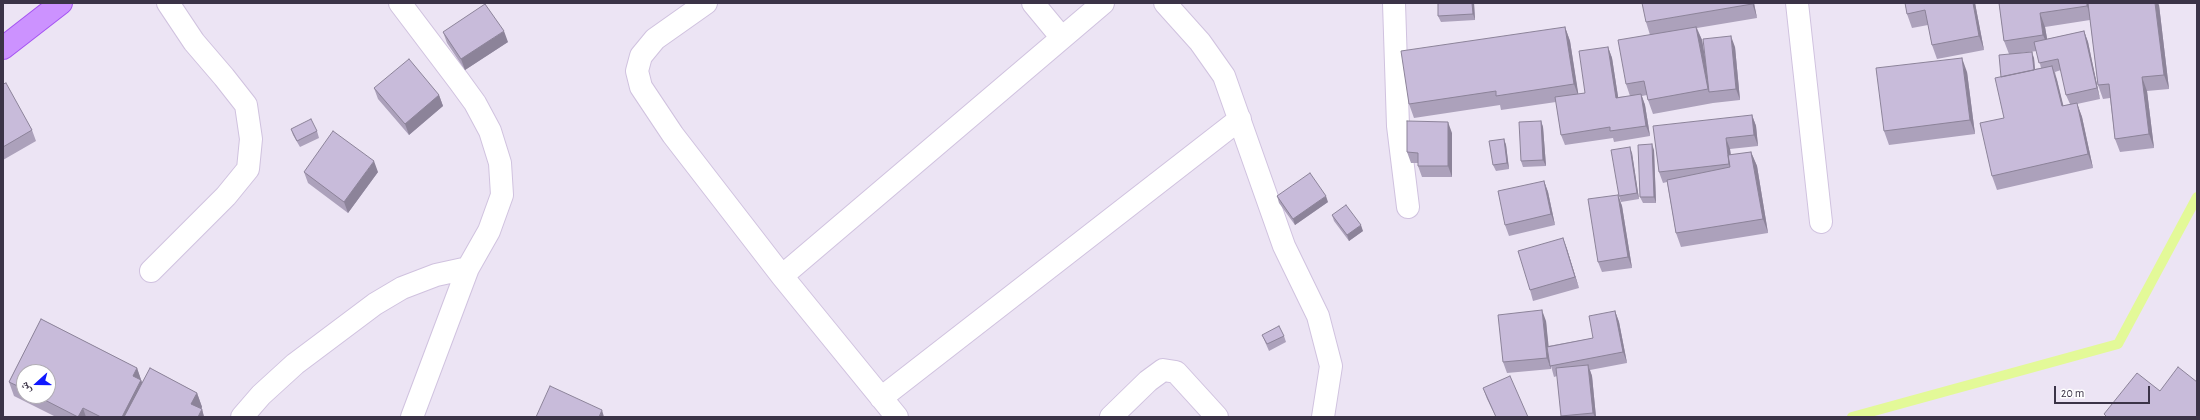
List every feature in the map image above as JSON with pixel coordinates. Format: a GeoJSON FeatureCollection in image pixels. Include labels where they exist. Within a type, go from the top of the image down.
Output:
{"type":"FeatureCollection","features":[{"type":"Feature","properties":{"kind":"main road"},"geometry":{"type":"LineString","coordinates":[[3,48],[61,3]]}},
{"type":"Feature","properties":{"kind":"street"},"geometry":{"type":"LineString","coordinates":[[151,270],[226,196],[248,169],[251,139],[246,106],[224,77],[194,42],[168,3]]}},
{"type":"Feature","properties":{"kind":"street"},"geometry":{"type":"LineString","coordinates":[[400,3],[475,102],[490,131],[500,163],[502,195],[489,231],[468,268],[412,417]]}},
{"type":"Feature","properties":{"kind":"street"},"geometry":{"type":"LineString","coordinates":[[706,3],[655,39],[641,56],[637,71],[641,87],[673,135],[782,276],[897,417]]}},
{"type":"Feature","properties":{"kind":"street"},"geometry":{"type":"LineString","coordinates":[[1034,3],[1062,38]]}},
{"type":"Feature","properties":{"kind":"street"},"geometry":{"type":"LineString","coordinates":[[782,276],[1103,3]]}},
{"type":"Feature","properties":{"kind":"street"},"geometry":{"type":"LineString","coordinates":[[1165,3],[1200,42],[1224,76],[1284,246],[1318,316],[1331,366],[1323,417]]}},
{"type":"Feature","properties":{"kind":"street"},"geometry":{"type":"LineString","coordinates":[[1394,3],[1398,126],[1408,207]]}},
{"type":"Feature","properties":{"kind":"street"},"geometry":{"type":"LineString","coordinates":[[1797,3],[1820,222]]}},
{"type":"Feature","properties":{"kind":"street"},"geometry":{"type":"LineString","coordinates":[[881,398],[1240,119]]}},
{"type":"Feature","properties":{"kind":"street"},"geometry":{"type":"LineString","coordinates":[[242,417],[261,395],[295,364],[375,304],[402,288],[436,275],[468,268]]}},
{"type":"Feature","properties":{"kind":"street"},"geometry":{"type":"LineString","coordinates":[[1111,417],[1148,381],[1163,370],[1176,372],[1217,417]]}},
{"type":"Feature","properties":{"kind":"building"},"geometry":{"type":"Polygon","coordinates":[[[1438,3],[1472,3],[1473,14],[1438,16],[1438,3]]]}},
{"type":"Feature","properties":{"kind":"building"},"geometry":{"type":"Polygon","coordinates":[[[1642,3],[1752,3],[1752,4],[1646,22],[1642,3]]]}},
{"type":"Feature","properties":{"kind":"building"},"geometry":{"type":"Polygon","coordinates":[[[1905,3],[1973,3],[1979,36],[1932,45],[1925,10],[1907,14],[1905,3]]]}},
{"type":"Feature","properties":{"kind":"building"},"geometry":{"type":"Polygon","coordinates":[[[1999,3],[2087,3],[2087,6],[2040,13],[2043,35],[2004,41],[1999,3]]]}},
{"type":"Feature","properties":{"kind":"building"},"geometry":{"type":"Polygon","coordinates":[[[2088,3],[2155,3],[2164,75],[2142,77],[2149,134],[2115,139],[2109,84],[2098,85],[2088,3]]]}},
{"type":"Feature","properties":{"kind":"building"},"geometry":{"type":"Polygon","coordinates":[[[485,4],[504,31],[461,59],[443,32],[485,4]]]}},
{"type":"Feature","properties":{"kind":"building"},"geometry":{"type":"Polygon","coordinates":[[[1565,27],[1574,84],[1496,96],[1496,91],[1409,104],[1401,51],[1565,27]]]}},
{"type":"Feature","properties":{"kind":"building"},"geometry":{"type":"Polygon","coordinates":[[[1696,27],[1708,89],[1648,100],[1644,81],[1626,84],[1618,40],[1696,27]]]}},
{"type":"Feature","properties":{"kind":"building"},"geometry":{"type":"Polygon","coordinates":[[[2084,31],[2097,88],[2066,95],[2058,59],[2039,63],[2034,42],[2084,31]]]}},
{"type":"Feature","properties":{"kind":"building"},"geometry":{"type":"Polygon","coordinates":[[[1731,36],[1736,89],[1709,92],[1703,39],[1731,36]]]}},
{"type":"Feature","properties":{"kind":"building"},"geometry":{"type":"Polygon","coordinates":[[[1608,47],[1616,98],[1641,94],[1646,126],[1610,131],[1610,127],[1561,135],[1555,97],[1585,93],[1579,51],[1608,47]]]}},
{"type":"Feature","properties":{"kind":"building"},"geometry":{"type":"Polygon","coordinates":[[[2032,52],[2034,70],[2001,77],[1999,55],[2032,52]]]}},
{"type":"Feature","properties":{"kind":"building"},"geometry":{"type":"Polygon","coordinates":[[[1962,58],[1970,120],[1884,131],[1876,68],[1962,58]]]}},
{"type":"Feature","properties":{"kind":"building"},"geometry":{"type":"Polygon","coordinates":[[[409,59],[439,95],[405,124],[374,88],[409,59]]]}},
{"type":"Feature","properties":{"kind":"building"},"geometry":{"type":"Polygon","coordinates":[[[2052,66],[2062,106],[2077,103],[2088,154],[1992,176],[1980,123],[2004,118],[1995,78],[2052,66]]]}},
{"type":"Feature","properties":{"kind":"building"},"geometry":{"type":"Polygon","coordinates":[[[6,83],[32,130],[3,147],[3,84],[6,83]]]}},
{"type":"Feature","properties":{"kind":"building"},"geometry":{"type":"Polygon","coordinates":[[[1752,115],[1754,135],[1726,138],[1729,164],[1659,172],[1653,126],[1752,115]]]}},
{"type":"Feature","properties":{"kind":"building"},"geometry":{"type":"Polygon","coordinates":[[[311,119],[317,131],[297,141],[291,129],[311,119]]]}},
{"type":"Feature","properties":{"kind":"building"},"geometry":{"type":"Polygon","coordinates":[[[1407,121],[1448,122],[1448,166],[1418,166],[1418,153],[1407,152],[1407,121]]]}},
{"type":"Feature","properties":{"kind":"building"},"geometry":{"type":"Polygon","coordinates":[[[1541,121],[1543,160],[1521,161],[1519,122],[1541,121]]]}},
{"type":"Feature","properties":{"kind":"building"},"geometry":{"type":"Polygon","coordinates":[[[333,131],[374,161],[344,202],[304,172],[333,131]]]}},
{"type":"Feature","properties":{"kind":"building"},"geometry":{"type":"Polygon","coordinates":[[[1504,139],[1507,163],[1493,165],[1489,141],[1504,139]]]}},
{"type":"Feature","properties":{"kind":"building"},"geometry":{"type":"Polygon","coordinates":[[[1652,144],[1654,197],[1640,197],[1638,145],[1652,144]]]}},
{"type":"Feature","properties":{"kind":"building"},"geometry":{"type":"Polygon","coordinates":[[[1630,147],[1637,193],[1619,196],[1611,150],[1630,147]]]}},
{"type":"Feature","properties":{"kind":"building"},"geometry":{"type":"Polygon","coordinates":[[[1751,152],[1763,219],[1676,233],[1667,180],[1730,167],[1728,155],[1751,152]]]}},
{"type":"Feature","properties":{"kind":"building"},"geometry":{"type":"Polygon","coordinates":[[[1310,173],[1326,196],[1293,219],[1277,196],[1310,173]]]}},
{"type":"Feature","properties":{"kind":"building"},"geometry":{"type":"Polygon","coordinates":[[[1544,181],[1551,214],[1505,225],[1498,191],[1544,181]]]}},
{"type":"Feature","properties":{"kind":"building"},"geometry":{"type":"Polygon","coordinates":[[[1618,195],[1628,257],[1598,262],[1588,199],[1618,195]]]}},
{"type":"Feature","properties":{"kind":"building"},"geometry":{"type":"Polygon","coordinates":[[[1346,205],[1361,225],[1347,235],[1332,215],[1346,205]]]}},
{"type":"Feature","properties":{"kind":"building"},"geometry":{"type":"Polygon","coordinates":[[[1563,238],[1575,277],[1530,290],[1518,251],[1563,238]]]}},
{"type":"Feature","properties":{"kind":"building"},"geometry":{"type":"Polygon","coordinates":[[[1542,310],[1547,358],[1503,362],[1498,315],[1542,310]]]}},
{"type":"Feature","properties":{"kind":"building"},"geometry":{"type":"Polygon","coordinates":[[[1615,311],[1623,352],[1550,366],[1547,347],[1593,338],[1589,316],[1615,311]]]}},
{"type":"Feature","properties":{"kind":"building"},"geometry":{"type":"Polygon","coordinates":[[[41,319],[137,368],[133,376],[141,380],[122,417],[101,417],[83,408],[78,417],[53,404],[56,404],[56,364],[18,364],[41,319]]]}},
{"type":"Feature","properties":{"kind":"building"},"geometry":{"type":"Polygon","coordinates":[[[1279,326],[1284,336],[1267,344],[1262,335],[1279,326]]]}},
{"type":"Feature","properties":{"kind":"building"},"geometry":{"type":"Polygon","coordinates":[[[1588,365],[1593,413],[1561,416],[1556,368],[1588,365]]]}},
{"type":"Feature","properties":{"kind":"building"},"geometry":{"type":"Polygon","coordinates":[[[2178,367],[2197,382],[2197,417],[2107,417],[2104,414],[2137,373],[2160,391],[2178,367]]]}},
{"type":"Feature","properties":{"kind":"building"},"geometry":{"type":"Polygon","coordinates":[[[16,368],[16,385],[9,382],[16,368]]]}},
{"type":"Feature","properties":{"kind":"building"},"geometry":{"type":"Polygon","coordinates":[[[150,368],[197,393],[191,404],[202,409],[198,417],[124,417],[150,368]]]}},
{"type":"Feature","properties":{"kind":"building"},"geometry":{"type":"Polygon","coordinates":[[[1510,376],[1528,417],[1496,417],[1483,388],[1510,376]]]}},
{"type":"Feature","properties":{"kind":"building"},"geometry":{"type":"Polygon","coordinates":[[[550,386],[602,410],[599,417],[536,417],[550,386]]]}},
{"type":"Feature","properties":{"kind":"waterway"},"geometry":{"type":"LineString","coordinates":[[1852,417],[2118,344],[2197,197]]}}]}
